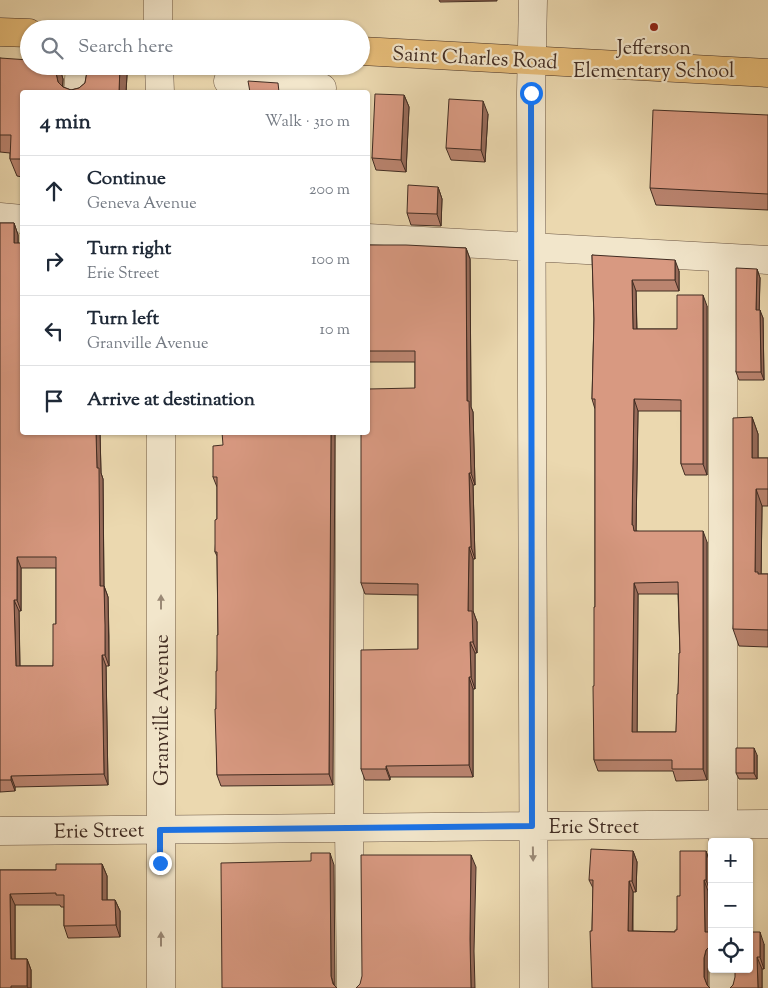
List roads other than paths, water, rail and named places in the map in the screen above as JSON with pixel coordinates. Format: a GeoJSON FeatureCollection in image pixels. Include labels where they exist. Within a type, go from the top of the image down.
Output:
{"type":"FeatureCollection","features":[{"type":"Feature","properties":{"kind":"main road"},"geometry":{"type":"LineString","coordinates":[[0,32],[20,33]]}},
{"type":"Feature","properties":{"kind":"main road","name":"Saint Charles Road"},"geometry":{"type":"LineString","coordinates":[[370,51],[768,73]]}},
{"type":"Feature","properties":{"kind":"street"},"geometry":{"type":"LineString","coordinates":[[158,0],[158,20]]}},
{"type":"Feature","properties":{"kind":"street"},"geometry":{"type":"LineString","coordinates":[[533,0],[531,247],[534,988]]}},
{"type":"Feature","properties":{"kind":"street"},"geometry":{"type":"LineString","coordinates":[[78,90],[79,75]]}},
{"type":"Feature","properties":{"kind":"street"},"geometry":{"type":"LineString","coordinates":[[159,75],[160,90]]}},
{"type":"Feature","properties":{"kind":"street"},"geometry":{"type":"LineString","coordinates":[[228,80],[322,82]]}},
{"type":"Feature","properties":{"kind":"street"},"geometry":{"type":"LineString","coordinates":[[0,217],[20,219]]}},
{"type":"Feature","properties":{"kind":"street"},"geometry":{"type":"LineString","coordinates":[[370,238],[768,260]]}},
{"type":"Feature","properties":{"kind":"street"},"geometry":{"type":"LineString","coordinates":[[723,258],[723,833]]}},
{"type":"Feature","properties":{"kind":"street","name":"Granville Avenue"},"geometry":{"type":"LineString","coordinates":[[161,435],[161,988]]}},
{"type":"Feature","properties":{"kind":"street"},"geometry":{"type":"LineString","coordinates":[[350,435],[349,828],[351,988]]}},
{"type":"Feature","properties":{"kind":"street","name":"Erie Street"},"geometry":{"type":"LineString","coordinates":[[0,831],[532,826],[723,833],[768,824]]}},
{"type":"Feature","properties":{"kind":"street"},"geometry":{"type":"LineString","coordinates":[[724,973],[724,988]]}},
{"type":"Feature","properties":{"kind":"place","name":"Jefferson Elementary School"},"geometry":{"type":"Point","coordinates":[654,27]}}]}
